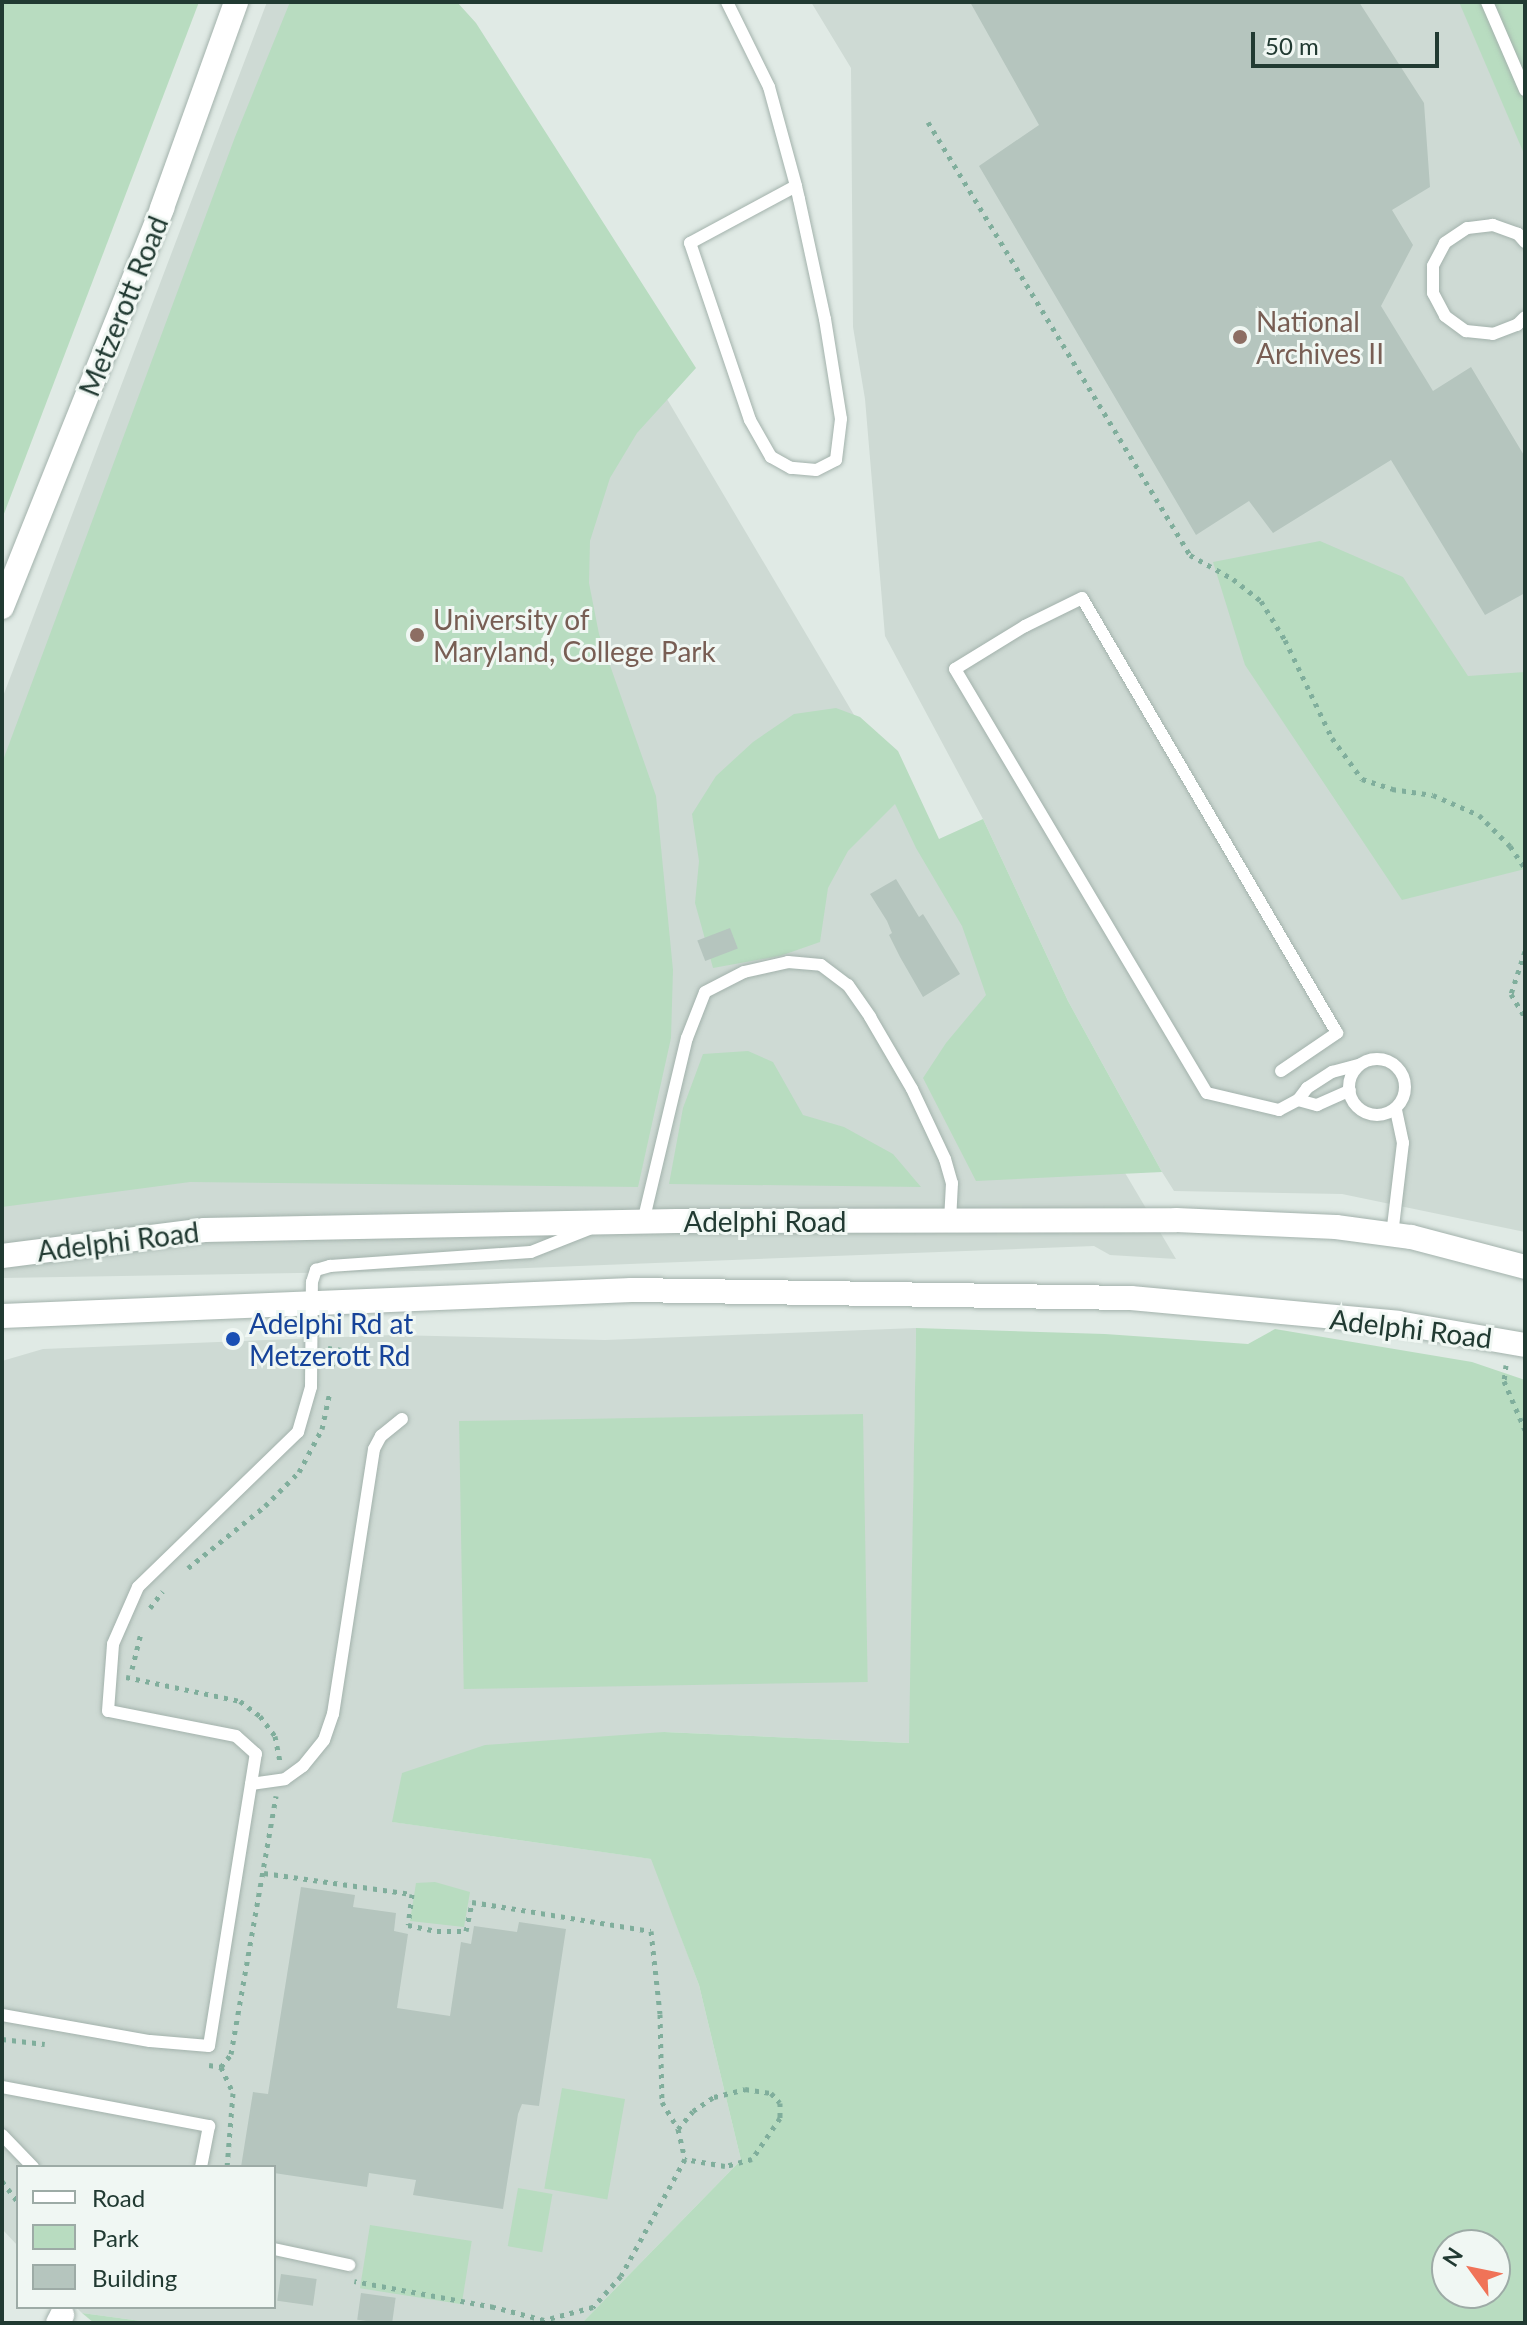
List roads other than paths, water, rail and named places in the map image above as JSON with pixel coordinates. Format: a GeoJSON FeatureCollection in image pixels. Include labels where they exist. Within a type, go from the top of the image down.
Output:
{"type":"FeatureCollection","features":[{"type":"Feature","properties":{"kind":"main road","name":"Metzerott Road"},"geometry":{"type":"LineString","coordinates":[[2,607],[162,208],[236,2]]}},
{"type":"Feature","properties":{"kind":"main road","name":"Adelphi Road"},"geometry":{"type":"LineString","coordinates":[[2,1256],[204,1230],[643,1222],[1176,1220],[1336,1227],[1392,1235],[1525,1267]]}},
{"type":"Feature","properties":{"kind":"main road","name":"Adelphi Road"},"geometry":{"type":"LineString","coordinates":[[2,1316],[631,1290],[1131,1298],[1398,1323],[1517,1343]]}},
{"type":"Feature","properties":{"kind":"lane"},"geometry":{"type":"LineString","coordinates":[[727,2],[769,87],[796,186],[825,319],[841,419],[836,460],[816,470],[791,468],[771,457],[750,420],[690,243],[796,186]]}},
{"type":"Feature","properties":{"kind":"lane"},"geometry":{"type":"LineString","coordinates":[[1487,2],[1525,90]]}},
{"type":"Feature","properties":{"kind":"lane"},"geometry":{"type":"LineString","coordinates":[[1525,242],[1518,234],[1493,225],[1467,228],[1445,243],[1433,266],[1433,293],[1445,316],[1466,331],[1493,334],[1521,321],[1525,338]]}},
{"type":"Feature","properties":{"kind":"lane"},"geometry":{"type":"LineString","coordinates":[[1281,1071],[1337,1033],[1082,598],[1025,626],[955,669],[1207,1093],[1279,1110],[1298,1100],[1307,1088],[1332,1072],[1380,1059],[1399,1069],[1406,1089],[1396,1109],[1403,1143],[1392,1235]]}},
{"type":"Feature","properties":{"kind":"lane"},"geometry":{"type":"LineString","coordinates":[[643,1222],[687,1038],[705,992],[744,972],[788,962],[821,965],[848,985],[870,1017],[912,1089],[945,1159],[952,1183],[950,1221]]}},
{"type":"Feature","properties":{"kind":"lane"},"geometry":{"type":"LineString","coordinates":[[1359,1065],[1352,1074],[1350,1090],[1354,1102],[1364,1112],[1378,1115],[1396,1109]]}},
{"type":"Feature","properties":{"kind":"lane"},"geometry":{"type":"LineString","coordinates":[[1298,1100],[1317,1105],[1350,1090]]}},
{"type":"Feature","properties":{"kind":"lane"},"geometry":{"type":"LineString","coordinates":[[2,2015],[150,2041],[209,2046],[256,1754],[236,1736],[108,1711],[113,1644],[138,1587],[298,1432],[311,1387],[316,1270],[330,1266],[531,1252],[605,1223]]}},
{"type":"Feature","properties":{"kind":"lane"},"geometry":{"type":"LineString","coordinates":[[251,1784],[279,1783],[303,1766],[317,1749],[333,1714],[374,1449],[381,1436],[402,1419]]}},
{"type":"Feature","properties":{"kind":"lane"},"geometry":{"type":"LineString","coordinates":[[2,2087],[209,2126],[201,2165]]}},
{"type":"Feature","properties":{"kind":"lane"},"geometry":{"type":"LineString","coordinates":[[2,2135],[31,2165]]}},
{"type":"Feature","properties":{"kind":"lane"},"geometry":{"type":"LineString","coordinates":[[276,2249],[349,2265]]}},
{"type":"Feature","properties":{"kind":"place","name":"National Archives II"},"geometry":{"type":"Point","coordinates":[1240,337]}},
{"type":"Feature","properties":{"kind":"place","name":"University of Maryland, College Park"},"geometry":{"type":"Point","coordinates":[417,635]}},
{"type":"Feature","properties":{"kind":"place","name":"Adelphi Rd at Metzerott Rd"},"geometry":{"type":"Point","coordinates":[233,1339]}}]}
